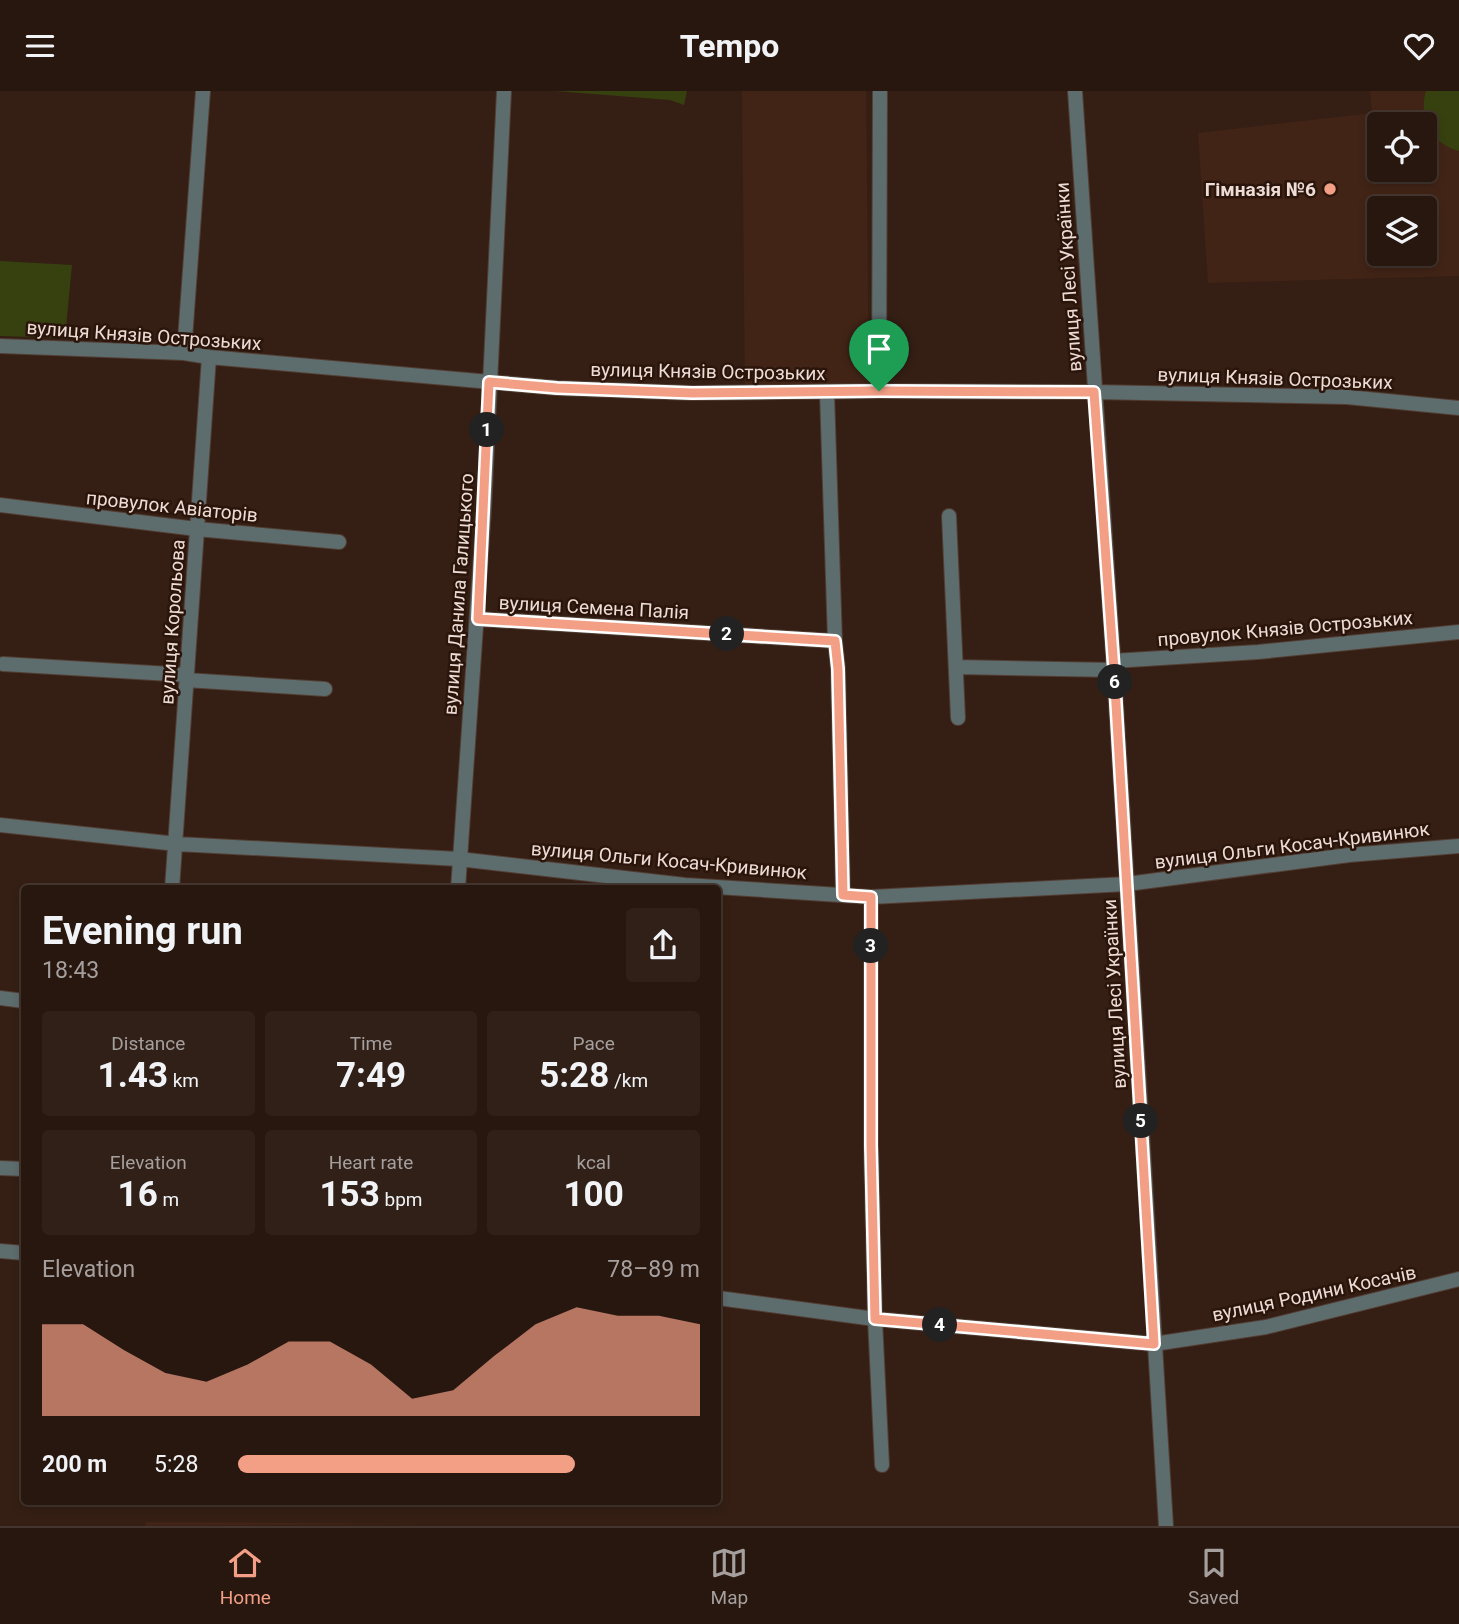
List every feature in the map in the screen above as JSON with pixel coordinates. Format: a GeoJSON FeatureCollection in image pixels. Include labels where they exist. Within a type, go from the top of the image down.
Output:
{"type":"FeatureCollection","features":[{"type":"Feature","properties":{"kind":"street"},"geometry":{"type":"LineString","coordinates":[[184,353],[203,91]]}},
{"type":"Feature","properties":{"kind":"street","name":"вулиця Данила Галицького"},"geometry":{"type":"LineString","coordinates":[[458,885],[478,619],[504,91]]}},
{"type":"Feature","properties":{"kind":"street"},"geometry":{"type":"LineString","coordinates":[[879,391],[880,91]]}},
{"type":"Feature","properties":{"kind":"street","name":"вулиця Лесі Українки"},"geometry":{"type":"LineString","coordinates":[[1075,91],[1114,665],[1166,1526]]}},
{"type":"Feature","properties":{"kind":"street","name":"вулиця Князів Острозьких"},"geometry":{"type":"LineString","coordinates":[[0,346],[184,353],[557,388],[692,393],[1094,392],[1346,397],[1459,408]]}},
{"type":"Feature","properties":{"kind":"street","name":"вулиця Корольова"},"geometry":{"type":"LineString","coordinates":[[172,885],[209,357]]}},
{"type":"Feature","properties":{"kind":"street"},"geometry":{"type":"LineString","coordinates":[[827,393],[838,669],[843,895]]}},
{"type":"Feature","properties":{"kind":"street","name":"провулок Авіаторів"},"geometry":{"type":"LineString","coordinates":[[0,505],[197,529],[339,542]]}},
{"type":"Feature","properties":{"kind":"street"},"geometry":{"type":"LineString","coordinates":[[948,516],[958,718]]}},
{"type":"Feature","properties":{"kind":"street","name":"вулиця Семена Палія"},"geometry":{"type":"LineString","coordinates":[[478,619],[835,641]]}},
{"type":"Feature","properties":{"kind":"street","name":"провулок Князів Острозьких"},"geometry":{"type":"LineString","coordinates":[[1114,665],[1459,632]]}},
{"type":"Feature","properties":{"kind":"street"},"geometry":{"type":"LineString","coordinates":[[4,664],[325,689]]}},
{"type":"Feature","properties":{"kind":"street"},"geometry":{"type":"LineString","coordinates":[[956,667],[1114,665]]}},
{"type":"Feature","properties":{"kind":"street","name":"вулиця Ольги Косач-Кривинюк"},"geometry":{"type":"LineString","coordinates":[[0,825],[177,844],[459,859],[668,885]]}},
{"type":"Feature","properties":{"kind":"street","name":"вулиця Ольги Косач-Кривинюк"},"geometry":{"type":"LineString","coordinates":[[721,889],[871,897],[1127,884],[1349,855],[1459,846]]}},
{"type":"Feature","properties":{"kind":"street"},"geometry":{"type":"LineString","coordinates":[[871,897],[871,1145],[882,1465]]}},
{"type":"Feature","properties":{"kind":"street"},"geometry":{"type":"LineString","coordinates":[[0,998],[21,1001]]}},
{"type":"Feature","properties":{"kind":"street"},"geometry":{"type":"LineString","coordinates":[[0,1168],[21,1170]]}},
{"type":"Feature","properties":{"kind":"street"},"geometry":{"type":"LineString","coordinates":[[0,1251],[21,1253]]}},
{"type":"Feature","properties":{"kind":"street","name":"вулиця Родини Косачів"},"geometry":{"type":"LineString","coordinates":[[721,1298],[875,1319],[1154,1344],[1266,1327],[1459,1279]]}},
{"type":"Feature","properties":{"kind":"shaded area"},"geometry":{"type":"Polygon","coordinates":[[[742,91],[866,91],[869,385],[745,389],[742,91]]]}},
{"type":"Feature","properties":{"kind":"shaded area","name":"Гімназія №6"},"geometry":{"type":"Polygon","coordinates":[[[1370,91],[1459,91],[1459,276],[1208,283],[1198,133],[1367,114],[1367,182],[1437,182],[1437,112],[1372,112],[1370,91]]]}},
{"type":"Feature","properties":{"kind":"shaded area"},"geometry":{"type":"Polygon","coordinates":[[[146,1522],[432,1524],[145,1526],[146,1522]]]}},
{"type":"Feature","properties":{"kind":"green space"},"geometry":{"type":"Polygon","coordinates":[[[555,91],[687,91],[684,105],[670,100],[555,91]]]}},
{"type":"Feature","properties":{"kind":"green space"},"geometry":{"type":"Polygon","coordinates":[[[1426,91],[1459,91],[1459,151],[1437,139],[1437,112],[1424,112],[1426,91]]]}},
{"type":"Feature","properties":{"kind":"green space"},"geometry":{"type":"Polygon","coordinates":[[[0,261],[72,265],[65,338],[0,336],[0,261]]]}},
{"type":"Feature","properties":{"kind":"place","name":"Гімназія №6"},"geometry":{"type":"Point","coordinates":[1330,189]}},
{"type":"Feature","properties":{"kind":"route"},"geometry":{"type":"LineString","coordinates":[[489,382],[557,388],[692,393],[879,391],[1094,392],[1114,670],[1154,1344],[875,1319],[871,1145],[871,897],[843,895],[838,669],[835,641],[478,619],[489,382]]}}]}
